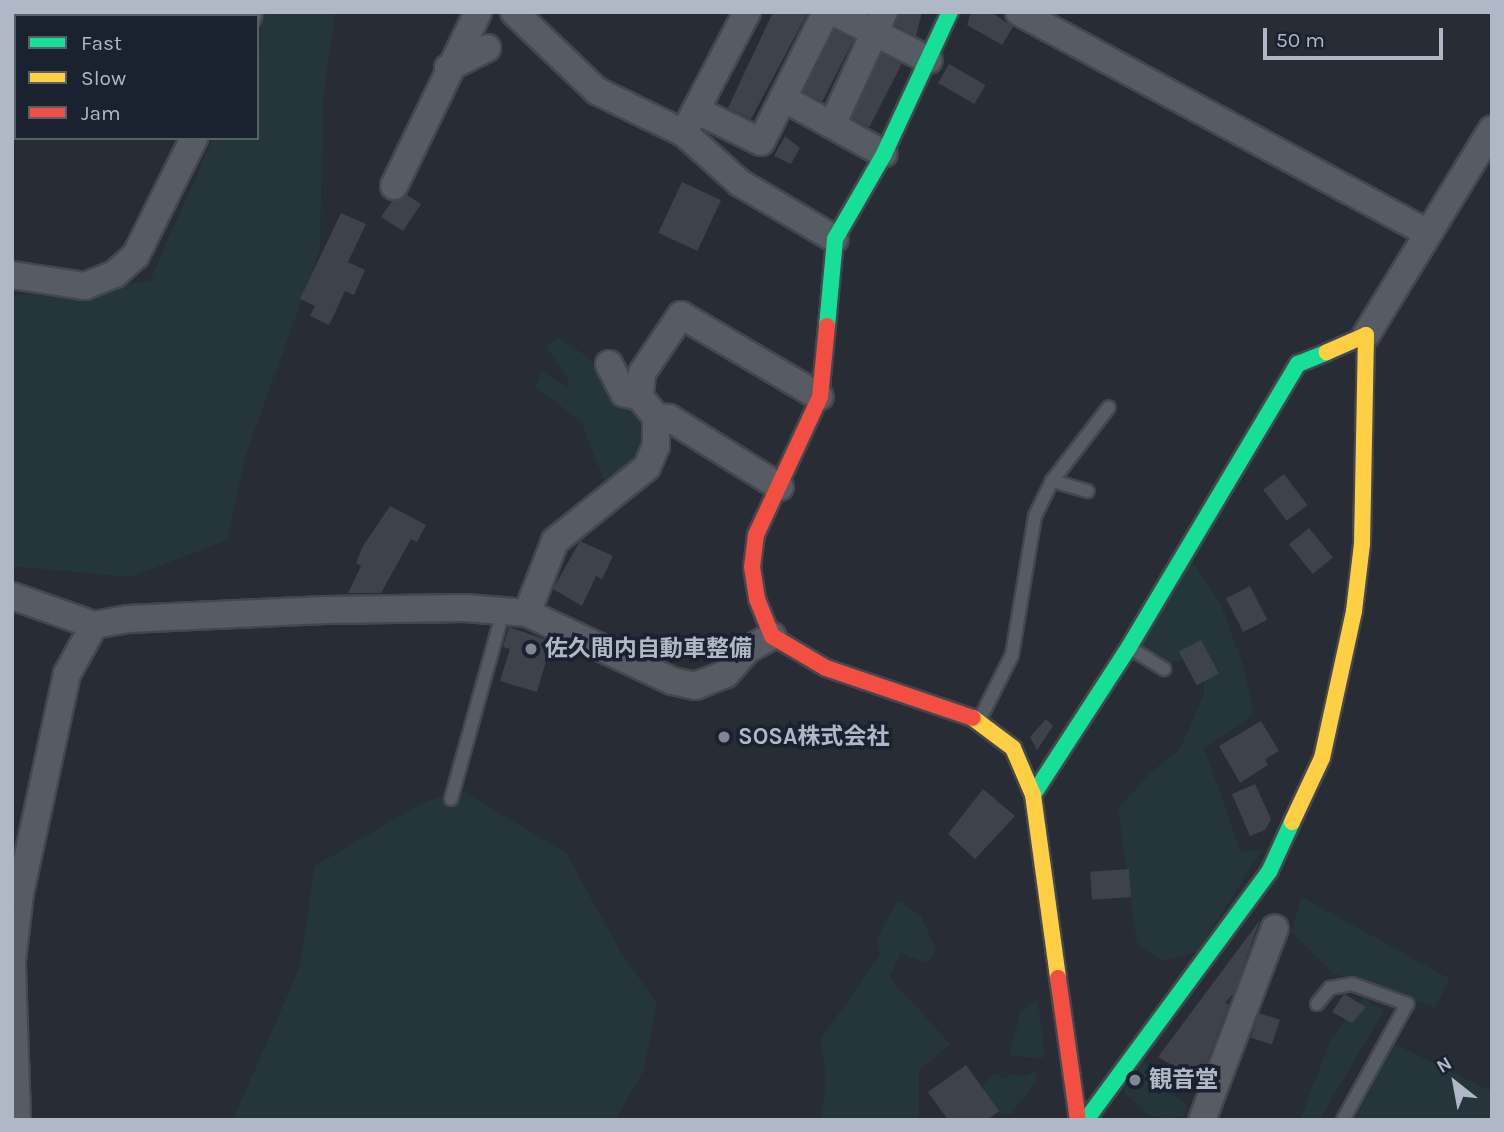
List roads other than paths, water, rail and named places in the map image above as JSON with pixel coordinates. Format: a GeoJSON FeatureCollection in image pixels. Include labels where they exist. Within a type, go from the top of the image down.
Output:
{"type":"FeatureCollection","features":[{"type":"Feature","properties":{"kind":"street"},"geometry":{"type":"LineString","coordinates":[[394,186],[478,12]]}},
{"type":"Feature","properties":{"kind":"street"},"geometry":{"type":"LineString","coordinates":[[514,12],[597,91],[761,142],[826,12]]}},
{"type":"Feature","properties":{"kind":"street"},"geometry":{"type":"LineString","coordinates":[[690,122],[747,12]]}},
{"type":"Feature","properties":{"kind":"street"},"geometry":{"type":"LineString","coordinates":[[833,12],[880,23],[929,60]]}},
{"type":"Feature","properties":{"kind":"street"},"geometry":{"type":"LineString","coordinates":[[950,12],[884,154],[835,239],[820,397],[757,535],[752,567],[757,599],[772,636],[826,668],[980,720],[1013,748],[1033,796],[1078,1120]]}},
{"type":"Feature","properties":{"kind":"street"},"geometry":{"type":"LineString","coordinates":[[1019,12],[1428,233]]}},
{"type":"Feature","properties":{"kind":"street"},"geometry":{"type":"LineString","coordinates":[[833,123],[880,23]]}},
{"type":"Feature","properties":{"kind":"street"},"geometry":{"type":"LineString","coordinates":[[449,68],[487,48]]}},
{"type":"Feature","properties":{"kind":"street"},"geometry":{"type":"LineString","coordinates":[[783,98],[833,123],[884,154]]}},
{"type":"Feature","properties":{"kind":"street"},"geometry":{"type":"LineString","coordinates":[[690,122],[740,183],[835,239]]}},
{"type":"Feature","properties":{"kind":"street"},"geometry":{"type":"LineString","coordinates":[[1086,1120],[1270,870],[1322,758],[1354,611],[1362,544],[1366,335],[1492,129]]}},
{"type":"Feature","properties":{"kind":"street"},"geometry":{"type":"LineString","coordinates":[[12,275],[85,286],[115,274],[136,255],[193,140]]}},
{"type":"Feature","properties":{"kind":"street"},"geometry":{"type":"LineString","coordinates":[[515,612],[555,541],[647,467],[656,446],[642,373],[681,315],[820,397]]}},
{"type":"Feature","properties":{"kind":"street"},"geometry":{"type":"LineString","coordinates":[[1033,796],[1129,647],[1230,473],[1298,364],[1366,335]]}},
{"type":"Feature","properties":{"kind":"street"},"geometry":{"type":"LineString","coordinates":[[609,364],[624,393],[780,486]]}},
{"type":"Feature","properties":{"kind":"street"},"geometry":{"type":"LineString","coordinates":[[12,596],[94,625],[128,619],[325,610],[515,612],[672,681],[695,686],[726,674],[747,650],[772,636]]}},
{"type":"Feature","properties":{"kind":"street"},"geometry":{"type":"LineString","coordinates":[[12,961],[20,893],[67,674],[94,625]]}},
{"type":"Feature","properties":{"kind":"street"},"geometry":{"type":"LineString","coordinates":[[1202,1120],[1275,929]]}},
{"type":"Feature","properties":{"kind":"street"},"geometry":{"type":"LineString","coordinates":[[12,967],[17,1120]]}},
{"type":"Feature","properties":{"kind":"lane"},"geometry":{"type":"LineString","coordinates":[[980,720],[1012,655],[1035,516],[1052,481],[1109,407]]}},
{"type":"Feature","properties":{"kind":"lane"},"geometry":{"type":"LineString","coordinates":[[1230,473],[1241,489]]}},
{"type":"Feature","properties":{"kind":"lane"},"geometry":{"type":"LineString","coordinates":[[1052,481],[1088,491]]}},
{"type":"Feature","properties":{"kind":"lane"},"geometry":{"type":"LineString","coordinates":[[452,799],[515,612]]}},
{"type":"Feature","properties":{"kind":"lane"},"geometry":{"type":"LineString","coordinates":[[1129,647],[1164,669]]}},
{"type":"Feature","properties":{"kind":"lane"},"geometry":{"type":"LineString","coordinates":[[1317,1004],[1330,988],[1352,984],[1407,1004],[1343,1120]]}},
{"type":"Feature","properties":{"kind":"place","name":"佐久間内自動車整備"},"geometry":{"type":"Point","coordinates":[531,649]}},
{"type":"Feature","properties":{"kind":"place","name":"SOSA株式会社"},"geometry":{"type":"Point","coordinates":[724,737]}},
{"type":"Feature","properties":{"kind":"place","name":"観音堂"},"geometry":{"type":"Point","coordinates":[1135,1080]}}]}
